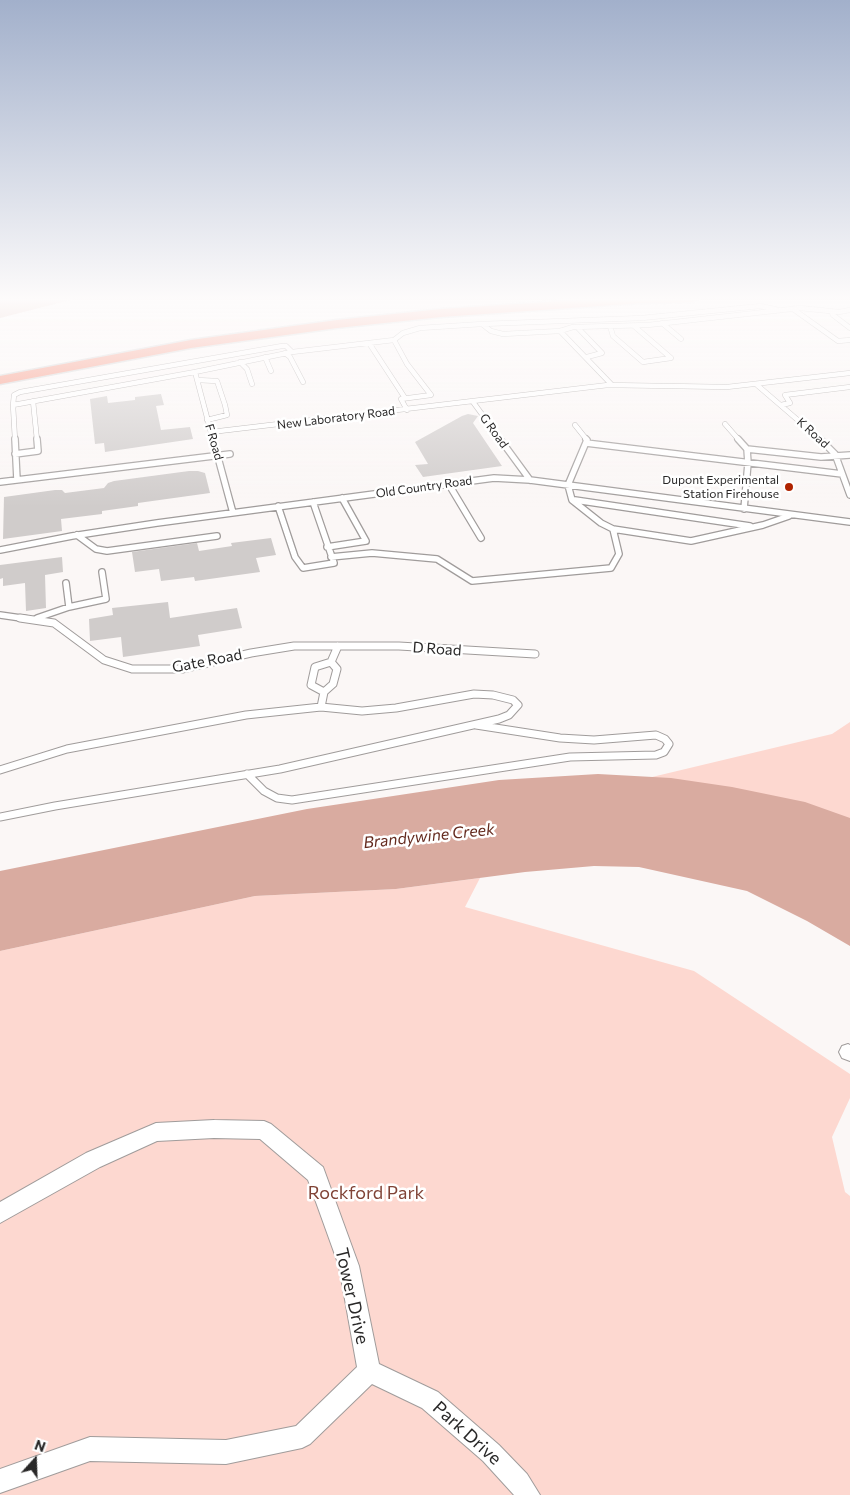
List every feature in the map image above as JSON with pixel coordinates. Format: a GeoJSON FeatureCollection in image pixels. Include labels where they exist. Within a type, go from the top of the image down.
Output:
{"type":"FeatureCollection","features":[{"type":"Feature","properties":{"kind":"highway"},"geometry":{"type":"LineString","coordinates":[[3,380],[67,368]]}},
{"type":"Feature","properties":{"kind":"street","name":"Tower Drive"},"geometry":{"type":"LineString","coordinates":[[0,1213],[93,1160],[156,1132],[214,1129],[264,1130],[316,1174],[349,1266],[369,1371]]}},
{"type":"Feature","properties":{"kind":"street"},"geometry":{"type":"LineString","coordinates":[[0,1481],[90,1449],[226,1452],[302,1436],[369,1371]]}},
{"type":"Feature","properties":{"kind":"street","name":"Park Drive"},"geometry":{"type":"LineString","coordinates":[[369,1371],[430,1400],[491,1453],[519,1482],[528,1495]]}},
{"type":"Feature","properties":{"kind":"lane"},"geometry":{"type":"LineString","coordinates":[[17,480],[14,394],[158,368]]}},
{"type":"Feature","properties":{"kind":"lane"},"geometry":{"type":"LineString","coordinates":[[13,405],[214,368]]}},
{"type":"Feature","properties":{"kind":"lane"},"geometry":{"type":"LineString","coordinates":[[246,368],[252,384]]}},
{"type":"Feature","properties":{"kind":"lane"},"geometry":{"type":"LineString","coordinates":[[296,368],[303,382]]}},
{"type":"Feature","properties":{"kind":"lane"},"geometry":{"type":"LineString","coordinates":[[385,368],[405,398]]}},
{"type":"Feature","properties":{"kind":"lane"},"geometry":{"type":"LineString","coordinates":[[407,410],[401,399],[431,396],[411,368]]}},
{"type":"Feature","properties":{"kind":"lane"},"geometry":{"type":"LineString","coordinates":[[597,368],[612,385]]}},
{"type":"Feature","properties":{"kind":"lane","name":"F Road"},"geometry":{"type":"LineString","coordinates":[[195,372],[233,512]]}},
{"type":"Feature","properties":{"kind":"lane","name":"New Laboratory Road"},"geometry":{"type":"LineString","coordinates":[[211,432],[612,385],[712,387],[757,385],[850,372]]}},
{"type":"Feature","properties":{"kind":"lane"},"geometry":{"type":"LineString","coordinates":[[196,380],[217,382],[225,405],[227,415],[208,420]]}},
{"type":"Feature","properties":{"kind":"lane","name":"K Road"},"geometry":{"type":"LineString","coordinates":[[757,385],[824,441],[836,456],[850,495]]}},
{"type":"Feature","properties":{"kind":"lane"},"geometry":{"type":"LineString","coordinates":[[781,404],[790,403],[785,395],[850,387]]}},
{"type":"Feature","properties":{"kind":"lane"},"geometry":{"type":"LineString","coordinates":[[15,454],[38,451],[33,401]]}},
{"type":"Feature","properties":{"kind":"lane","name":"G Road"},"geometry":{"type":"LineString","coordinates":[[473,402],[530,480]]}},
{"type":"Feature","properties":{"kind":"lane"},"geometry":{"type":"LineString","coordinates":[[331,418],[335,426]]}},
{"type":"Feature","properties":{"kind":"lane"},"geometry":{"type":"LineString","coordinates":[[725,424],[747,449],[748,463],[744,509]]}},
{"type":"Feature","properties":{"kind":"lane"},"geometry":{"type":"LineString","coordinates":[[575,425],[583,433],[586,443],[568,485],[572,500],[613,530],[691,541],[754,527],[792,515]]}},
{"type":"Feature","properties":{"kind":"lane"},"geometry":{"type":"LineString","coordinates":[[586,443],[842,474]]}},
{"type":"Feature","properties":{"kind":"lane"},"geometry":{"type":"LineString","coordinates":[[747,449],[820,457],[850,455]]}},
{"type":"Feature","properties":{"kind":"lane"},"geometry":{"type":"LineString","coordinates":[[0,482],[230,454]]}},
{"type":"Feature","properties":{"kind":"lane"},"geometry":{"type":"LineString","coordinates":[[502,478],[514,471],[516,460]]}},
{"type":"Feature","properties":{"kind":"lane","name":"Old Country Road"},"geometry":{"type":"LineString","coordinates":[[0,550],[78,535],[233,512],[502,478],[530,480],[850,522]]}},
{"type":"Feature","properties":{"kind":"lane"},"geometry":{"type":"LineString","coordinates":[[448,484],[481,538]]}},
{"type":"Feature","properties":{"kind":"lane"},"geometry":{"type":"LineString","coordinates":[[328,547],[366,541],[342,498]]}},
{"type":"Feature","properties":{"kind":"lane"},"geometry":{"type":"LineString","coordinates":[[572,500],[754,527]]}},
{"type":"Feature","properties":{"kind":"lane"},"geometry":{"type":"LineString","coordinates":[[278,506],[294,557],[303,568],[334,563],[313,502]]}},
{"type":"Feature","properties":{"kind":"lane"},"geometry":{"type":"LineString","coordinates":[[331,556],[372,553],[437,559],[472,581],[611,568],[619,554],[613,530]]}},
{"type":"Feature","properties":{"kind":"lane"},"geometry":{"type":"LineString","coordinates":[[78,535],[96,549],[107,551],[217,536]]}},
{"type":"Feature","properties":{"kind":"lane"},"geometry":{"type":"LineString","coordinates":[[34,619],[69,607],[106,598],[102,572]]}},
{"type":"Feature","properties":{"kind":"lane"},"geometry":{"type":"LineString","coordinates":[[66,583],[69,607]]}},
{"type":"Feature","properties":{"kind":"lane","name":"Gate Road"},"geometry":{"type":"LineString","coordinates":[[0,615],[34,619],[59,625],[104,660],[132,669],[182,669],[251,652],[294,646],[338,646]]}},
{"type":"Feature","properties":{"kind":"lane"},"geometry":{"type":"LineString","coordinates":[[324,692],[311,685],[315,667],[331,662],[338,646]]}},
{"type":"Feature","properties":{"kind":"lane","name":"D Road"},"geometry":{"type":"LineString","coordinates":[[338,646],[399,646],[535,654]]}},
{"type":"Feature","properties":{"kind":"lane"},"geometry":{"type":"LineString","coordinates":[[321,707],[324,692],[333,684],[337,669],[331,662]]}},
{"type":"Feature","properties":{"kind":"lane"},"geometry":{"type":"LineString","coordinates":[[0,770],[67,749],[246,715],[321,707],[362,711],[396,708],[474,694],[493,695],[513,700],[518,705],[509,715],[472,725],[247,774],[0,817]]}},
{"type":"Feature","properties":{"kind":"lane"},"geometry":{"type":"LineString","coordinates":[[247,774],[264,791],[277,798],[292,800],[570,757],[656,756],[664,752],[669,744],[665,739],[656,735],[594,740],[568,739],[472,725]]}},
{"type":"Feature","properties":{"kind":"green space"},"geometry":{"type":"Polygon","coordinates":[[[850,722],[850,871],[660,797],[652,777],[832,734],[850,722]]]}},
{"type":"Feature","properties":{"kind":"green space","name":"Rockford Park"},"geometry":{"type":"Polygon","coordinates":[[[480,878],[465,907],[694,971],[850,1074],[850,1098],[832,1137],[845,1192],[850,1196],[850,1495],[0,1495],[0,951],[255,896],[396,889],[480,878]]]}},
{"type":"Feature","properties":{"kind":"water","name":"Brandywine Creek"},"geometry":{"type":"Polygon","coordinates":[[[598,774],[671,778],[732,787],[805,802],[850,818],[850,946],[807,921],[747,891],[639,867],[594,866],[525,872],[396,889],[255,896],[0,951],[0,871],[307,809],[499,780],[598,774]]]}},
{"type":"Feature","properties":{"kind":"building"},"geometry":{"type":"Polygon","coordinates":[[[161,394],[164,405],[156,406],[161,430],[190,427],[193,439],[105,452],[104,443],[95,444],[90,399],[107,396],[108,403],[135,400],[135,397],[161,394]]]}},
{"type":"Feature","properties":{"kind":"building"},"geometry":{"type":"Polygon","coordinates":[[[468,414],[478,416],[473,423],[502,466],[423,477],[415,465],[428,464],[415,442],[468,414]]]}},
{"type":"Feature","properties":{"kind":"building"},"geometry":{"type":"Polygon","coordinates":[[[189,471],[205,473],[210,493],[138,503],[138,506],[102,511],[102,514],[61,519],[62,531],[3,539],[4,497],[55,490],[62,490],[65,493],[104,488],[108,483],[114,481],[189,471]]]}},
{"type":"Feature","properties":{"kind":"building"},"geometry":{"type":"Polygon","coordinates":[[[271,538],[276,555],[256,558],[260,572],[195,581],[194,577],[161,581],[159,569],[135,572],[132,552],[197,543],[199,551],[232,546],[231,543],[271,538]]]}},
{"type":"Feature","properties":{"kind":"building"},"geometry":{"type":"Polygon","coordinates":[[[62,557],[63,572],[45,575],[46,608],[26,611],[25,583],[3,586],[3,578],[0,579],[0,565],[62,557]]]}},
{"type":"Feature","properties":{"kind":"building"},"geometry":{"type":"Polygon","coordinates":[[[168,602],[170,618],[237,608],[242,628],[198,635],[200,646],[123,657],[121,637],[90,641],[89,619],[113,615],[112,608],[168,602]]]}},
{"type":"Feature","properties":{"kind":"place","name":"Dupont Experimental Station Firehouse"},"geometry":{"type":"Point","coordinates":[789,487]}}]}
